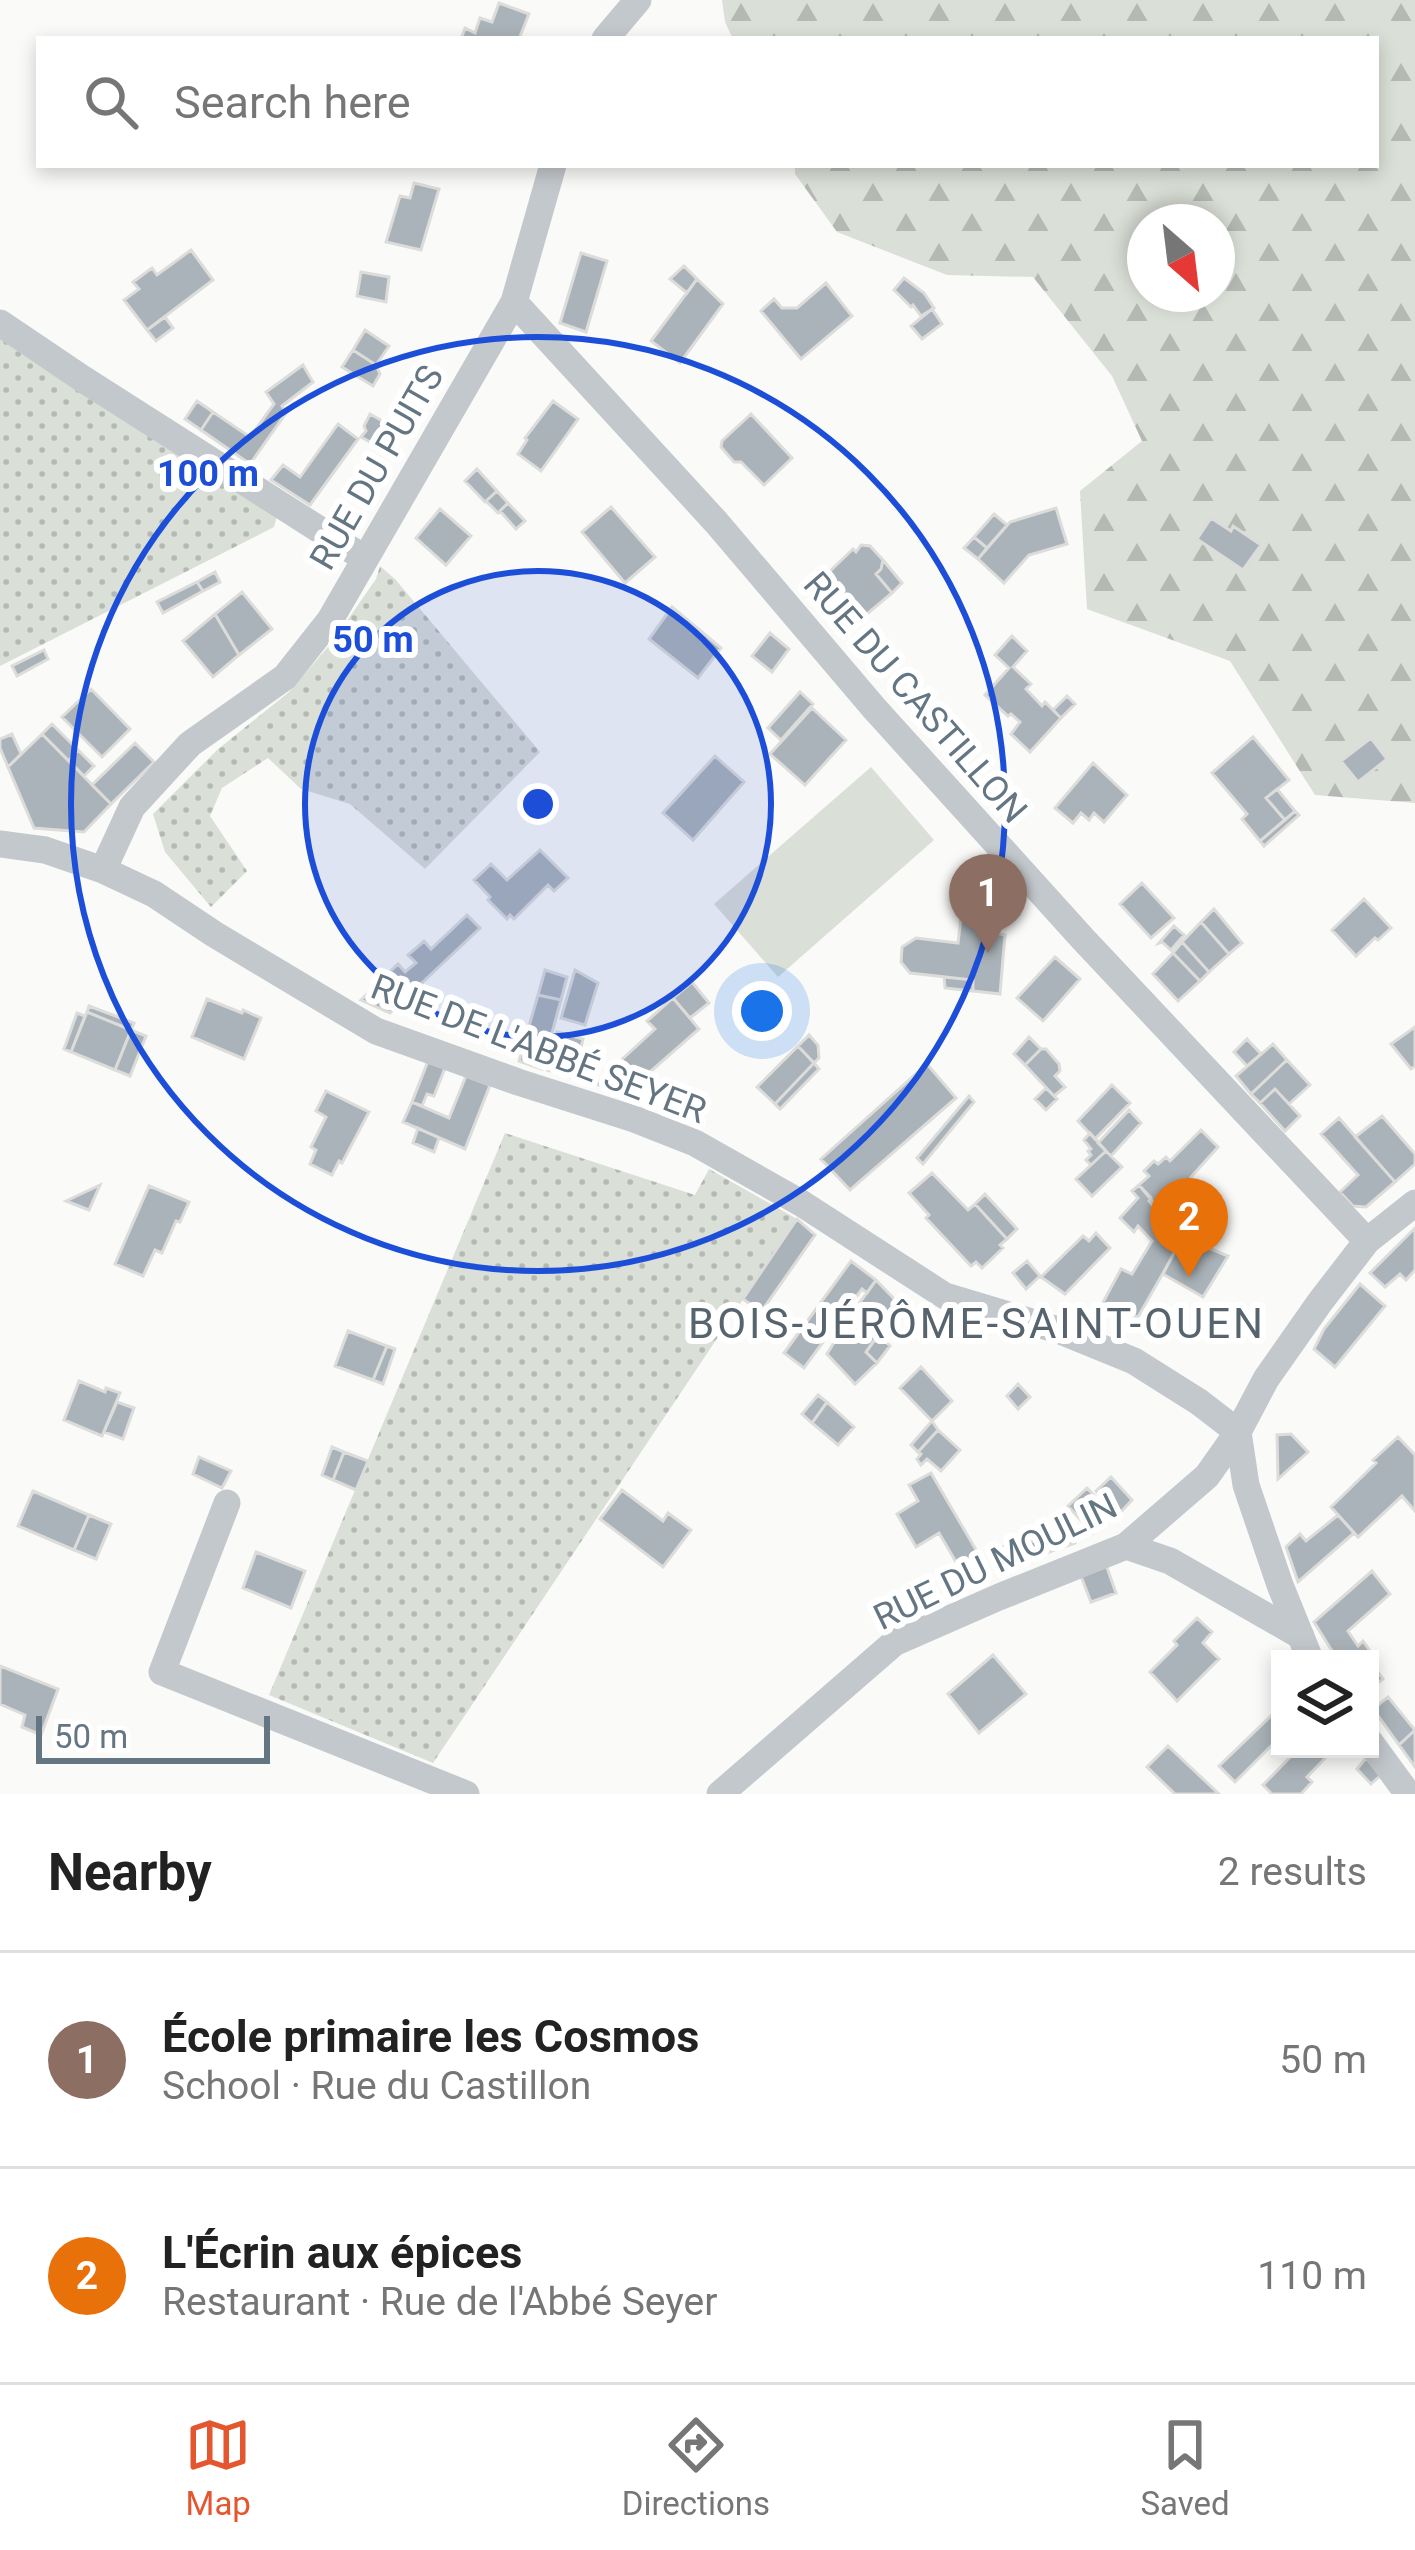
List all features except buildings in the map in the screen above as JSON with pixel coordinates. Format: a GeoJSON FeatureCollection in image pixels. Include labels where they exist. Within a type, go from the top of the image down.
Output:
{"type":"FeatureCollection","features":[{"type":"Feature","properties":{"kind":"street"},"geometry":{"type":"LineString","coordinates":[[608,36],[638,0]]}},
{"type":"Feature","properties":{"kind":"street","name":"RUE DU PUITS"},"geometry":{"type":"LineString","coordinates":[[103,870],[132,806],[190,744],[285,676],[330,620],[514,302],[552,168]]}},
{"type":"Feature","properties":{"kind":"street","name":"RUE DU CASTILLON"},"geometry":{"type":"LineString","coordinates":[[514,302],[1067,921],[1367,1241]]}},
{"type":"Feature","properties":{"kind":"street"},"geometry":{"type":"LineString","coordinates":[[0,322],[364,558]]}},
{"type":"Feature","properties":{"kind":"street","name":"RUE DE L'ABBÉ SEYER"},"geometry":{"type":"LineString","coordinates":[[0,844],[44,850],[154,894],[376,1031],[695,1143],[801,1203],[945,1296],[1058,1330],[1134,1361],[1238,1432]]}},
{"type":"Feature","properties":{"kind":"street","name":"RUE DU MOULIN"},"geometry":{"type":"LineString","coordinates":[[720,1794],[894,1643],[1126,1546],[1207,1476],[1238,1432],[1266,1379],[1367,1241],[1415,1203]]}},
{"type":"Feature","properties":{"kind":"street"},"geometry":{"type":"LineString","coordinates":[[1238,1432],[1246,1485],[1305,1648]]}},
{"type":"Feature","properties":{"kind":"street"},"geometry":{"type":"LineString","coordinates":[[227,1502],[162,1672],[466,1794]]}},
{"type":"Feature","properties":{"kind":"street"},"geometry":{"type":"LineString","coordinates":[[1126,1546],[1170,1561],[1305,1648]]}},
{"type":"Feature","properties":{"kind":"street"},"geometry":{"type":"LineString","coordinates":[[1379,1754],[1408,1794]]}},
{"type":"Feature","properties":{"kind":"green space"},"geometry":{"type":"Polygon","coordinates":[[[722,0],[1415,0],[1415,803],[1315,795],[1230,661],[1087,609],[1080,491],[1142,441],[1112,376],[1033,277],[947,275],[837,232],[795,174],[795,168],[1379,168],[1379,36],[732,36],[722,0]]]}},
{"type":"Feature","properties":{"kind":"green space"},"geometry":{"type":"Polygon","coordinates":[[[0,323],[280,504],[274,527],[0,666],[0,323]]]}},
{"type":"Feature","properties":{"kind":"green space"},"geometry":{"type":"Polygon","coordinates":[[[380,566],[540,752],[425,869],[350,804],[301,789],[268,758],[222,788],[210,816],[247,871],[211,907],[165,852],[153,814],[217,750],[289,692],[333,641],[380,566]]]}},
{"type":"Feature","properties":{"kind":"green space"},"geometry":{"type":"Polygon","coordinates":[[[871,767],[934,840],[778,977],[714,904],[871,767]]]}},
{"type":"Feature","properties":{"kind":"green space"},"geometry":{"type":"Polygon","coordinates":[[[505,1133],[695,1195],[709,1169],[797,1219],[433,1763],[269,1695],[505,1133]]]}},
{"type":"Feature","properties":{"kind":"place","name":"École primaire les Cosmos"},"geometry":{"type":"Point","coordinates":[988,953]}},
{"type":"Feature","properties":{"kind":"place","name":"L'Écrin aux épices"},"geometry":{"type":"Point","coordinates":[1189,1277]}},
{"type":"Feature","properties":{"kind":"district","name":"BOIS-JÉRÔME-SAINT-OUEN"},"geometry":{"type":"Point","coordinates":[977,1323]}}]}
